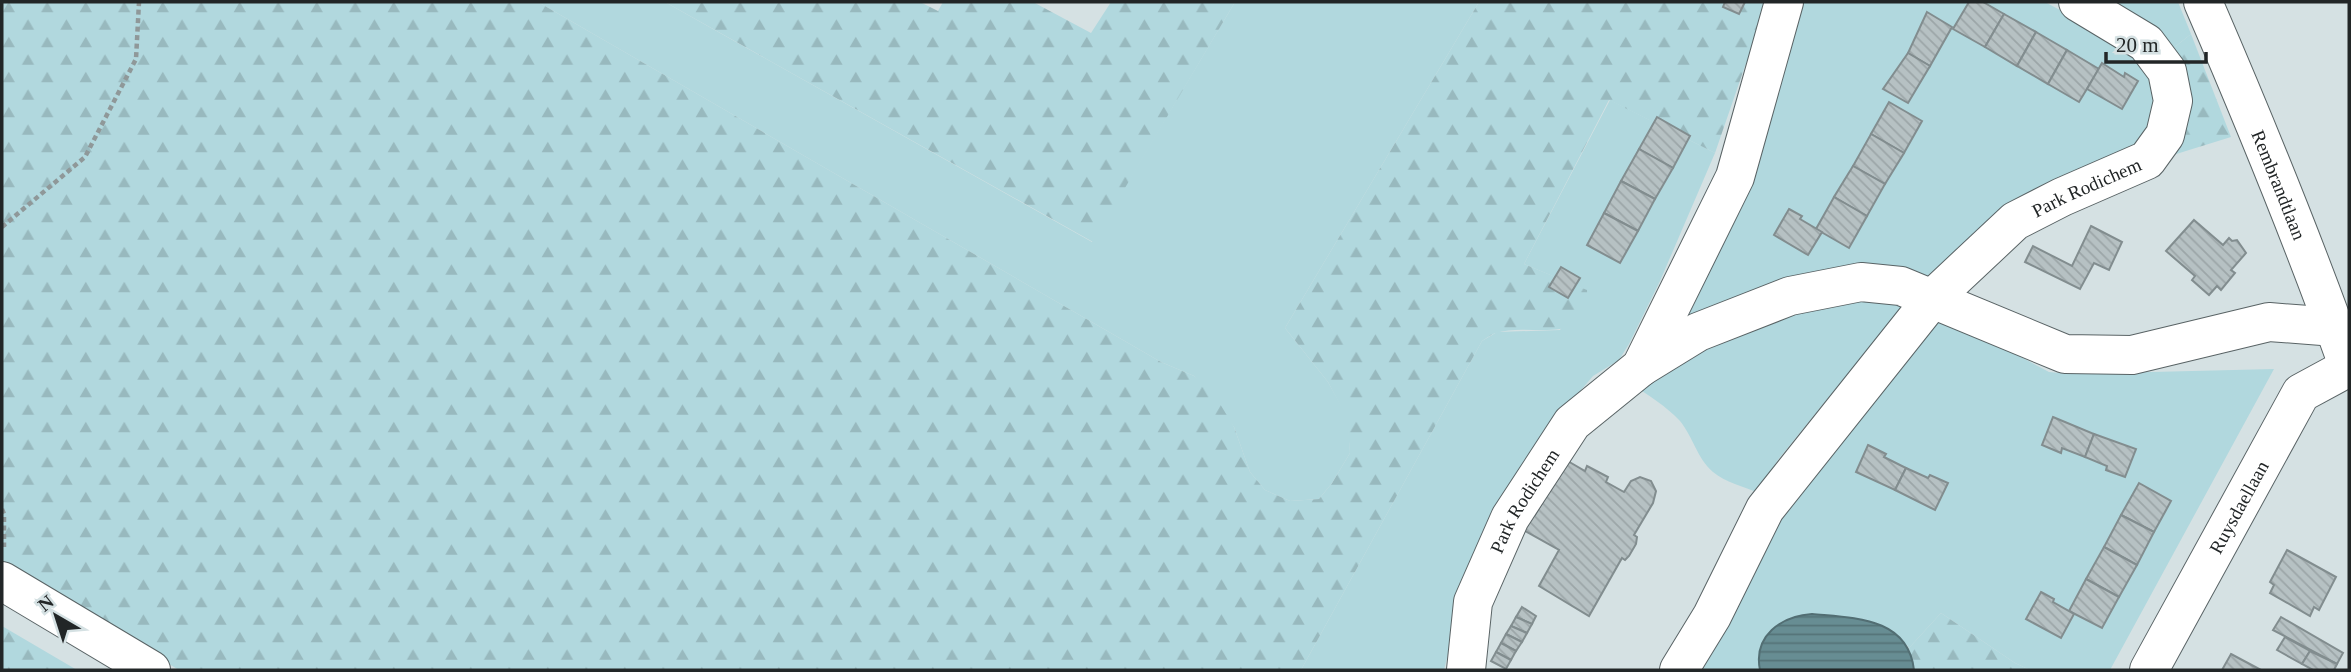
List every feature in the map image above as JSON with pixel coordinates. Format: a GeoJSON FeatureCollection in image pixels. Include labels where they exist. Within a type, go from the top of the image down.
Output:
{"type":"FeatureCollection","features":[{"type":"Feature","properties":{"kind":"street","name":"Park Rodichem"},"geometry":{"type":"LineString","coordinates":[[1641,367],[1735,177],[1784,2]]}},
{"type":"Feature","properties":{"kind":"street","name":"Park Rodichem"},"geometry":{"type":"LineString","coordinates":[[1679,670],[1712,616],[1765,509],[1933,299],[2015,221],[2147,160],[2165,135],[2172,101],[2167,71],[2146,43],[2078,2]]}},
{"type":"Feature","properties":{"kind":"street","name":"Rembrandtlaan"},"geometry":{"type":"LineString","coordinates":[[2203,2],[2335,327],[2349,368]]}},
{"type":"Feature","properties":{"kind":"street","name":"Park Rodichem"},"geometry":{"type":"LineString","coordinates":[[1466,670],[1473,602],[1510,518],[1572,422],[1641,367],[1698,332],[1790,296],[1861,282],[1900,286],[2065,354],[2132,355],[2269,322],[2335,327]]}},
{"type":"Feature","properties":{"kind":"street","name":"Ruysdaellaan"},"geometry":{"type":"LineString","coordinates":[[2149,670],[2301,393],[2349,368]]}},
{"type":"Feature","properties":{"kind":"street"},"geometry":{"type":"LineString","coordinates":[[2,581],[152,670]]}},
{"type":"Feature","properties":{"kind":"path"},"geometry":{"type":"LineString","coordinates":[[2,227],[85,157],[136,59],[139,2]]}},
{"type":"Feature","properties":{"kind":"green space"},"geometry":{"type":"Polygon","coordinates":[[[2,2],[538,2],[1161,362],[1194,376],[1217,399],[1234,427],[1250,472],[1265,490],[1290,501],[1319,499],[1350,453],[1347,418],[1328,382],[1285,328],[1479,2],[1774,2],[1745,66],[1715,153],[1609,100],[1524,264],[1587,290],[1585,309],[1579,320],[1568,327],[1555,330],[1510,330],[1494,334],[1482,341],[1301,670],[179,670],[2,565],[2,2]]]}},
{"type":"Feature","properties":{"kind":"green space"},"geometry":{"type":"Polygon","coordinates":[[[538,2],[665,2],[1092,242],[1235,2],[1479,2],[1285,328],[1328,382],[1348,418],[1350,453],[1319,499],[1290,501],[1265,490],[1250,472],[1234,427],[1194,376],[1161,362],[538,2]]]}},
{"type":"Feature","properties":{"kind":"green space"},"geometry":{"type":"Polygon","coordinates":[[[665,2],[920,2],[938,11],[943,2],[1033,2],[1091,33],[1111,2],[1235,2],[1093,242],[665,2]]]}},
{"type":"Feature","properties":{"kind":"green space"},"geometry":{"type":"Polygon","coordinates":[[[1798,2],[2045,2],[2140,53],[2157,80],[2153,142],[1932,285],[1672,331],[1798,2]]]}},
{"type":"Feature","properties":{"kind":"green space"},"geometry":{"type":"Polygon","coordinates":[[[2100,2],[2178,2],[2191,34],[2171,50],[2100,2]]]}},
{"type":"Feature","properties":{"kind":"green space"},"geometry":{"type":"Polygon","coordinates":[[[2191,34],[2231,137],[2157,160],[2171,50],[2191,34]]]}},
{"type":"Feature","properties":{"kind":"green space"},"geometry":{"type":"Polygon","coordinates":[[[1610,100],[1715,153],[1660,281],[1629,344],[1619,360],[1593,376],[1576,396],[1457,618],[1444,670],[1301,670],[1482,341],[1497,332],[1560,330],[1586,290],[1524,264],[1610,100]]]}},
{"type":"Feature","properties":{"kind":"green space"},"geometry":{"type":"Polygon","coordinates":[[[1843,293],[1905,303],[1777,461],[1759,493],[1713,472],[1680,421],[1631,384],[1681,352],[1843,293]]]}},
{"type":"Feature","properties":{"kind":"green space"},"geometry":{"type":"Polygon","coordinates":[[[1935,311],[2049,372],[2070,374],[2274,369],[2110,670],[2030,670],[2015,663],[1941,613],[1909,648],[1907,645],[1782,622],[1760,648],[1760,670],[1693,670],[1780,514],[1935,311]]]}},
{"type":"Feature","properties":{"kind":"green space"},"geometry":{"type":"Polygon","coordinates":[[[1941,613],[2015,663],[2030,670],[1914,670],[1909,648],[1941,613]]]}},
{"type":"Feature","properties":{"kind":"green space"},"geometry":{"type":"Polygon","coordinates":[[[2,626],[77,670],[2,670],[2,626]]]}},
{"type":"Feature","properties":{"kind":"shaded area"},"geometry":{"type":"Polygon","coordinates":[[[1812,614],[1861,620],[1890,630],[1901,639],[1910,653],[1914,670],[1760,670],[1761,647],[1772,630],[1790,619],[1812,614]]]}},
{"type":"Feature","properties":{"kind":"building"},"geometry":{"type":"Polygon","coordinates":[[[1725,2],[1745,2],[1739,14],[1723,7],[1725,2]]]}},
{"type":"Feature","properties":{"kind":"building"},"geometry":{"type":"Polygon","coordinates":[[[1969,2],[1983,2],[2004,14],[1985,47],[1953,29],[1969,2]]]}},
{"type":"Feature","properties":{"kind":"building"},"geometry":{"type":"Polygon","coordinates":[[[1927,12],[1952,27],[1930,66],[1908,53],[1927,12]]]}},
{"type":"Feature","properties":{"kind":"building"},"geometry":{"type":"Polygon","coordinates":[[[2004,14],[2036,32],[2017,66],[1985,47],[2004,14]]]}},
{"type":"Feature","properties":{"kind":"building"},"geometry":{"type":"Polygon","coordinates":[[[2036,32],[2067,50],[2048,84],[2017,66],[2036,32]]]}},
{"type":"Feature","properties":{"kind":"building"},"geometry":{"type":"Polygon","coordinates":[[[2067,50],[2099,69],[2079,102],[2048,84],[2067,50]]]}},
{"type":"Feature","properties":{"kind":"building"},"geometry":{"type":"Polygon","coordinates":[[[1908,53],[1930,66],[1908,103],[1883,89],[1908,53]]]}},
{"type":"Feature","properties":{"kind":"building"},"geometry":{"type":"Polygon","coordinates":[[[2102,63],[2124,77],[2125,73],[2138,81],[2122,109],[2087,89],[2102,63]]]}},
{"type":"Feature","properties":{"kind":"building"},"geometry":{"type":"Polygon","coordinates":[[[1889,102],[1922,121],[1904,153],[1871,134],[1889,102]]]}},
{"type":"Feature","properties":{"kind":"building"},"geometry":{"type":"Polygon","coordinates":[[[1657,117],[1690,136],[1673,168],[1639,149],[1657,117]]]}},
{"type":"Feature","properties":{"kind":"building"},"geometry":{"type":"Polygon","coordinates":[[[1871,134],[1904,153],[1885,184],[1853,166],[1871,134]]]}},
{"type":"Feature","properties":{"kind":"building"},"geometry":{"type":"Polygon","coordinates":[[[1639,149],[1673,168],[1655,199],[1621,181],[1639,149]]]}},
{"type":"Feature","properties":{"kind":"building"},"geometry":{"type":"Polygon","coordinates":[[[1853,166],[1885,184],[1867,216],[1834,197],[1853,166]]]}},
{"type":"Feature","properties":{"kind":"building"},"geometry":{"type":"Polygon","coordinates":[[[1621,181],[1655,199],[1638,231],[1604,213],[1621,181]]]}},
{"type":"Feature","properties":{"kind":"building"},"geometry":{"type":"Polygon","coordinates":[[[1834,197],[1867,216],[1849,248],[1816,229],[1834,197]]]}},
{"type":"Feature","properties":{"kind":"building"},"geometry":{"type":"Polygon","coordinates":[[[1789,209],[1822,232],[1808,255],[1774,235],[1789,209]]]}},
{"type":"Feature","properties":{"kind":"building"},"geometry":{"type":"Polygon","coordinates":[[[1604,213],[1638,231],[1620,263],[1587,245],[1604,213]]]}},
{"type":"Feature","properties":{"kind":"building"},"geometry":{"type":"Polygon","coordinates":[[[2194,220],[2223,245],[2229,238],[2232,241],[2237,240],[2246,253],[2231,270],[2235,273],[2221,290],[2217,286],[2209,295],[2192,280],[2195,276],[2166,251],[2194,220]]]}},
{"type":"Feature","properties":{"kind":"building"},"geometry":{"type":"Polygon","coordinates":[[[2091,226],[2122,242],[2109,270],[2094,263],[2080,289],[2025,262],[2033,246],[2072,266],[2091,226]]]}},
{"type":"Feature","properties":{"kind":"building"},"geometry":{"type":"Polygon","coordinates":[[[1561,267],[1580,278],[1568,298],[1549,287],[1561,267]]]}},
{"type":"Feature","properties":{"kind":"building"},"geometry":{"type":"Polygon","coordinates":[[[2053,417],[2094,434],[2085,457],[2062,448],[2061,453],[2042,445],[2053,417]]]}},
{"type":"Feature","properties":{"kind":"building"},"geometry":{"type":"Polygon","coordinates":[[[2094,434],[2136,449],[2125,477],[2106,470],[2107,466],[2085,457],[2094,434]]]}},
{"type":"Feature","properties":{"kind":"building"},"geometry":{"type":"Polygon","coordinates":[[[1868,445],[1906,468],[1895,490],[1856,472],[1868,445]]]}},
{"type":"Feature","properties":{"kind":"building"},"geometry":{"type":"Polygon","coordinates":[[[1566,460],[1585,471],[1587,466],[1608,477],[1606,482],[1624,492],[1631,481],[1640,477],[1651,481],[1656,491],[1653,503],[1634,535],[1637,537],[1636,544],[1625,560],[1622,558],[1589,616],[1539,586],[1559,550],[1518,527],[1527,511],[1535,515],[1566,460]]]}},
{"type":"Feature","properties":{"kind":"building"},"geometry":{"type":"Polygon","coordinates":[[[1906,468],[1948,483],[1935,510],[1895,490],[1906,468]]]}},
{"type":"Feature","properties":{"kind":"building"},"geometry":{"type":"Polygon","coordinates":[[[2139,483],[2171,501],[2154,532],[2121,515],[2139,483]]]}},
{"type":"Feature","properties":{"kind":"building"},"geometry":{"type":"Polygon","coordinates":[[[2121,515],[2154,532],[2137,565],[2104,547],[2121,515]]]}},
{"type":"Feature","properties":{"kind":"building"},"geometry":{"type":"Polygon","coordinates":[[[2104,547],[2137,565],[2119,597],[2086,579],[2104,547]]]}},
{"type":"Feature","properties":{"kind":"building"},"geometry":{"type":"Polygon","coordinates":[[[2287,550],[2336,577],[2319,610],[2314,607],[2310,616],[2270,593],[2274,585],[2270,582],[2287,550]]]}},
{"type":"Feature","properties":{"kind":"building"},"geometry":{"type":"Polygon","coordinates":[[[2086,579],[2119,597],[2102,628],[2069,611],[2086,579]]]}},
{"type":"Feature","properties":{"kind":"building"},"geometry":{"type":"Polygon","coordinates":[[[2041,592],[2074,614],[2061,638],[2026,619],[2041,592]]]}},
{"type":"Feature","properties":{"kind":"building"},"geometry":{"type":"Polygon","coordinates":[[[1522,607],[1536,616],[1532,624],[1516,617],[1522,607]]]}},
{"type":"Feature","properties":{"kind":"building"},"geometry":{"type":"Polygon","coordinates":[[[1516,617],[1532,624],[1527,633],[1511,626],[1516,617]]]}},
{"type":"Feature","properties":{"kind":"building"},"geometry":{"type":"Polygon","coordinates":[[[2281,617],[2343,653],[2337,664],[2273,630],[2281,617]]]}},
{"type":"Feature","properties":{"kind":"building"},"geometry":{"type":"Polygon","coordinates":[[[1511,626],[1527,633],[1522,642],[1506,634],[1511,626]]]}},
{"type":"Feature","properties":{"kind":"building"},"geometry":{"type":"Polygon","coordinates":[[[1506,634],[1522,642],[1516,651],[1501,643],[1506,634]]]}},
{"type":"Feature","properties":{"kind":"building"},"geometry":{"type":"Polygon","coordinates":[[[2285,637],[2310,651],[2302,664],[2277,650],[2285,637]]]}},
{"type":"Feature","properties":{"kind":"building"},"geometry":{"type":"Polygon","coordinates":[[[1501,643],[1516,651],[1511,660],[1496,652],[1501,643]]]}},
{"type":"Feature","properties":{"kind":"building"},"geometry":{"type":"Polygon","coordinates":[[[2310,651],[2337,664],[2334,670],[2313,670],[2302,664],[2310,651]]]}},
{"type":"Feature","properties":{"kind":"building"},"geometry":{"type":"Polygon","coordinates":[[[1496,652],[1511,660],[1506,669],[1491,661],[1496,652]]]}},
{"type":"Feature","properties":{"kind":"building"},"geometry":{"type":"Polygon","coordinates":[[[2231,654],[2261,670],[2222,670],[2231,654]]]}}]}
